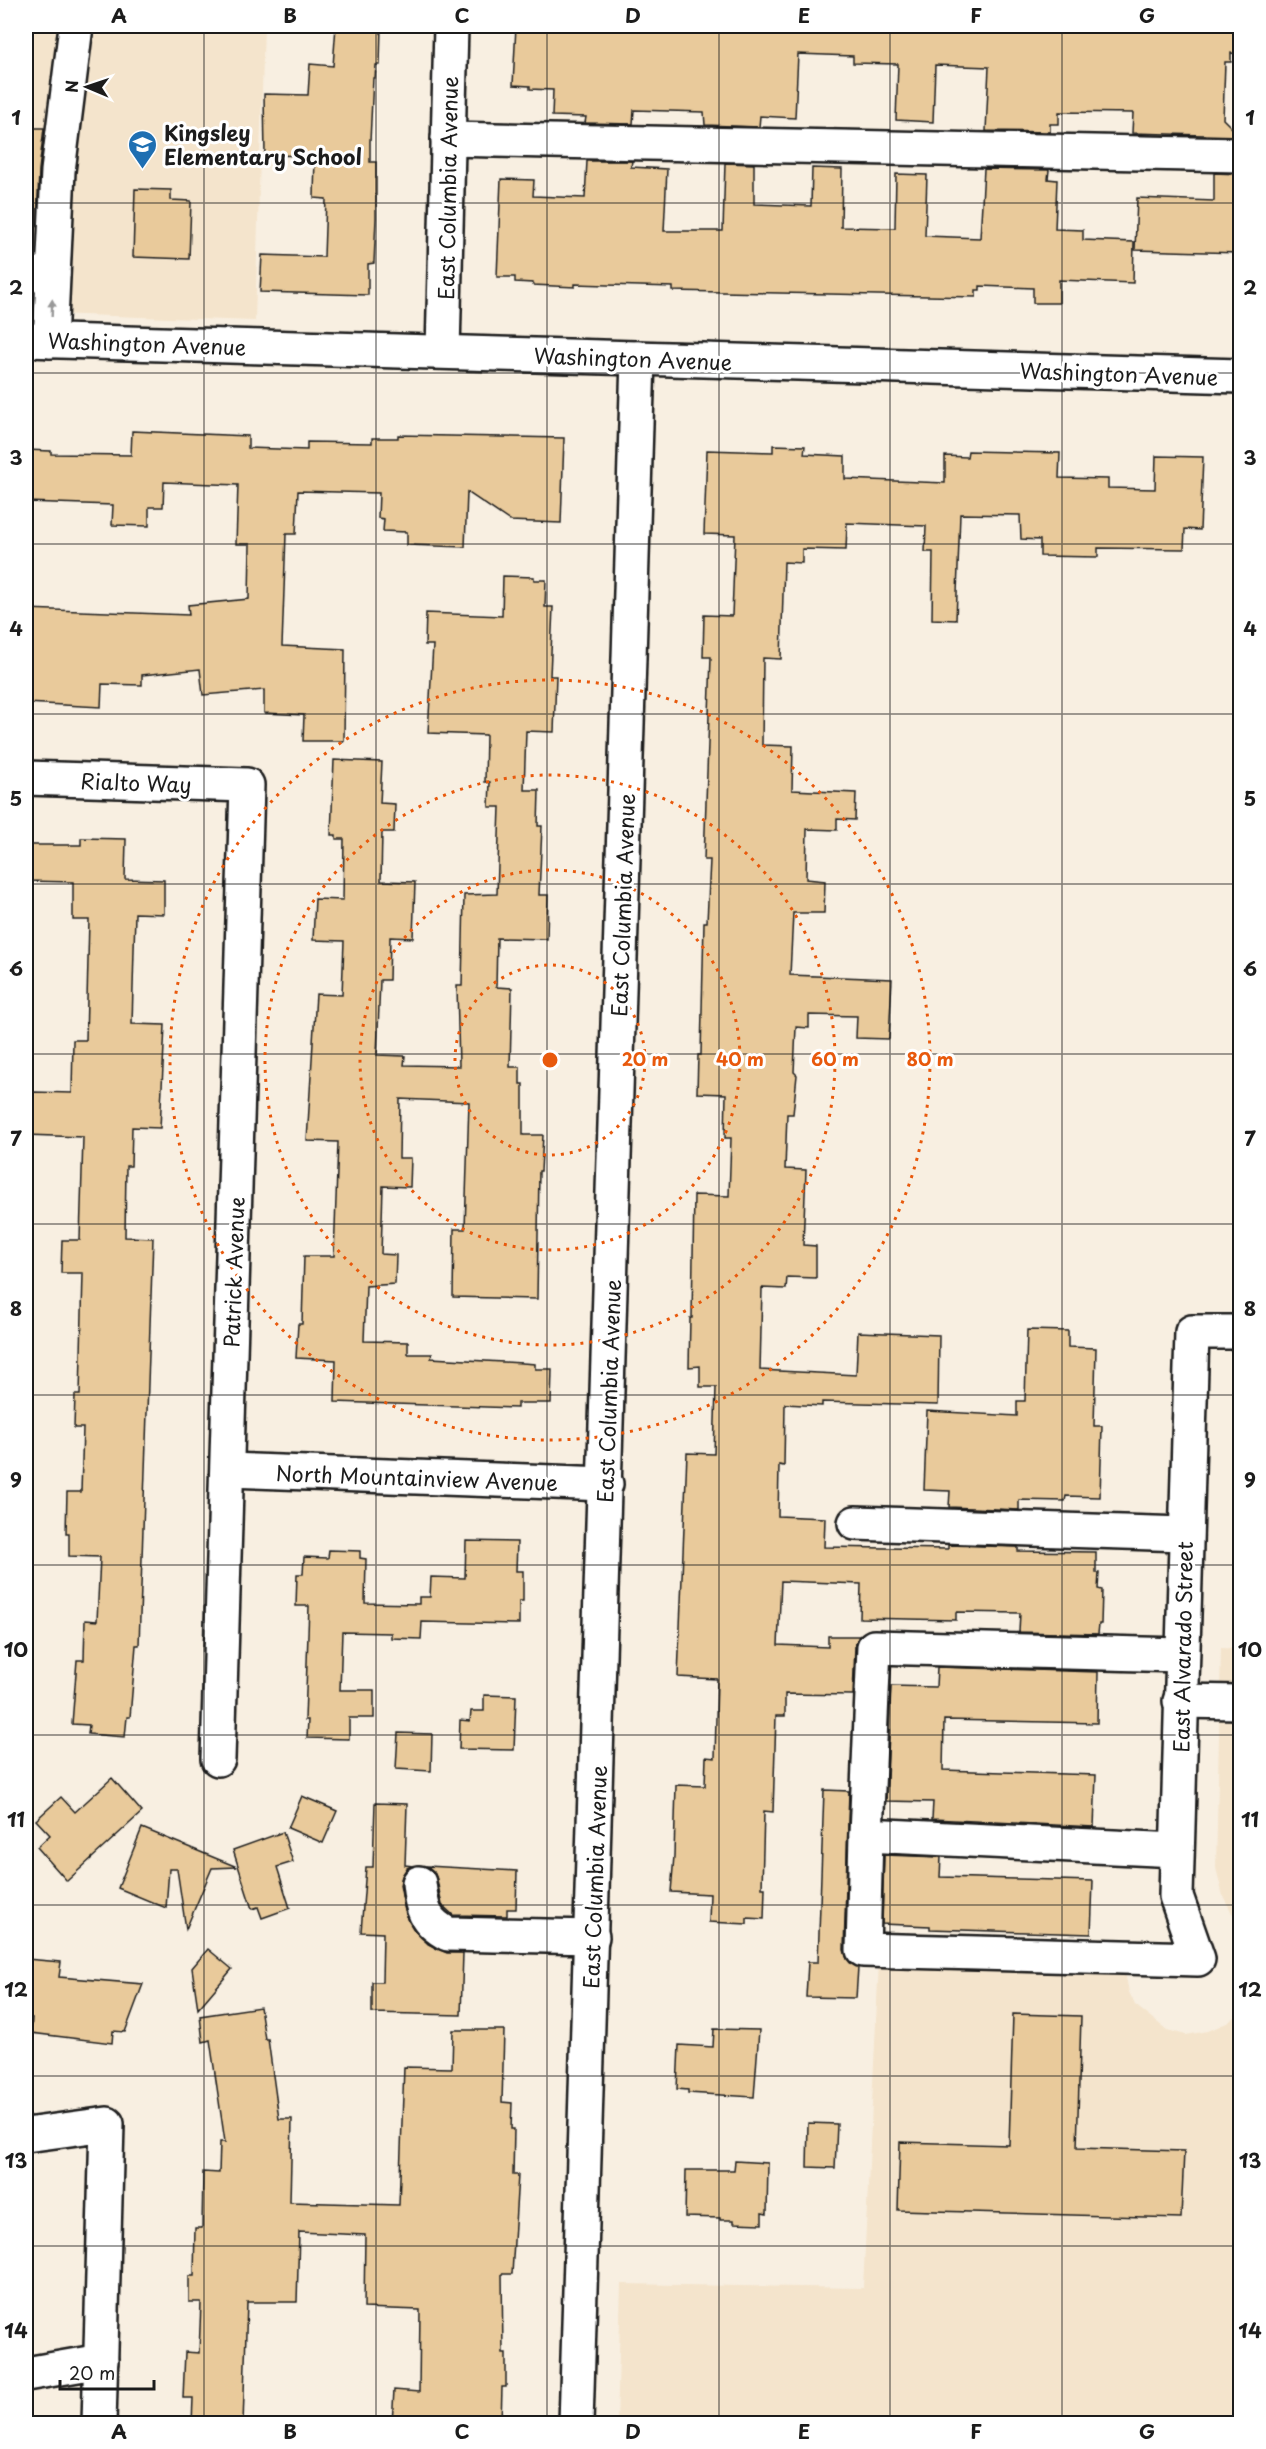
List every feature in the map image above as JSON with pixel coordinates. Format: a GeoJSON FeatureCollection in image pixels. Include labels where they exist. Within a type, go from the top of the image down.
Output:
{"type":"FeatureCollection","features":[{"type":"Feature","properties":{"kind":"street"},"geometry":{"type":"LineString","coordinates":[[38,340],[39,274],[58,171],[76,26]]}},
{"type":"Feature","properties":{"kind":"street","name":"East Columbia Avenue"},"geometry":{"type":"LineString","coordinates":[[443,351],[452,26]]}},
{"type":"Feature","properties":{"kind":"street"},"geometry":{"type":"LineString","coordinates":[[448,139],[1240,155]]}},
{"type":"Feature","properties":{"kind":"street","name":"Washington Avenue"},"geometry":{"type":"LineString","coordinates":[[38,340],[1240,376]]}},
{"type":"Feature","properties":{"kind":"street","name":"East Columbia Avenue"},"geometry":{"type":"LineString","coordinates":[[576,2424],[638,358]]}},
{"type":"Feature","properties":{"kind":"street","name":"Rialto Way"},"geometry":{"type":"LineString","coordinates":[[26,778],[247,785]]}},
{"type":"Feature","properties":{"kind":"street","name":"Patrick Avenue"},"geometry":{"type":"LineString","coordinates":[[218,1759],[247,785]]}},
{"type":"Feature","properties":{"kind":"street","name":"East Alvarado Street"},"geometry":{"type":"LineString","coordinates":[[866,1835],[863,1950],[1198,1959],[1176,1896],[1181,1655],[1192,1332],[1240,1332]]}},
{"type":"Feature","properties":{"kind":"street","name":"North Mountainview Avenue"},"geometry":{"type":"LineString","coordinates":[[228,1470],[606,1484]]}},
{"type":"Feature","properties":{"kind":"street"},"geometry":{"type":"LineString","coordinates":[[855,1523],[1185,1534]]}},
{"type":"Feature","properties":{"kind":"street"},"geometry":{"type":"LineString","coordinates":[[1177,1850],[866,1835],[874,1647],[1181,1655]]}},
{"type":"Feature","properties":{"kind":"street"},"geometry":{"type":"LineString","coordinates":[[1180,1701],[1240,1702]]}},
{"type":"Feature","properties":{"kind":"street"},"geometry":{"type":"LineString","coordinates":[[419,1883],[423,1911],[436,1928],[448,1934],[592,1937]]}},
{"type":"Feature","properties":{"kind":"street"},"geometry":{"type":"LineString","coordinates":[[26,2135],[107,2124],[99,2424]]}},
{"type":"Feature","properties":{"kind":"street"},"geometry":{"type":"LineString","coordinates":[[26,2373],[101,2361]]}},
{"type":"Feature","properties":{"kind":"shaded area","name":"Kingsley Elementary School"},"geometry":{"type":"Polygon","coordinates":[[[26,26],[264,26],[255,321],[26,313],[26,26]]]}},
{"type":"Feature","properties":{"kind":"shaded area"},"geometry":{"type":"Polygon","coordinates":[[[1221,1648],[1240,1649],[1240,1928],[1223,1896],[1216,1868],[1221,1648]]]}},
{"type":"Feature","properties":{"kind":"shaded area"},"geometry":{"type":"Polygon","coordinates":[[[879,1961],[1124,1967],[1129,1992],[1135,2005],[1167,2030],[1186,2035],[1208,2031],[1229,2022],[1240,2010],[1240,2423],[617,2424],[621,2284],[863,2288],[879,1961]]]}},
{"type":"Feature","properties":{"kind":"building"},"geometry":{"type":"Polygon","coordinates":[[[336,26],[381,26],[380,65],[376,65],[375,78],[373,78],[370,162],[376,162],[376,218],[374,263],[368,264],[368,295],[260,292],[262,255],[324,257],[326,199],[314,198],[315,156],[265,155],[264,94],[308,95],[310,64],[333,66],[336,26]]]}},
{"type":"Feature","properties":{"kind":"building"},"geometry":{"type":"Polygon","coordinates":[[[516,26],[1240,26],[1240,54],[1231,53],[1231,62],[1225,62],[1223,119],[1240,136],[1132,133],[1133,113],[1059,112],[1059,124],[1050,124],[1050,132],[986,131],[989,67],[935,65],[933,122],[896,120],[898,64],[853,63],[853,56],[798,54],[795,118],[760,116],[759,127],[705,125],[704,112],[634,110],[633,124],[585,123],[586,117],[552,116],[553,90],[530,89],[530,86],[513,85],[516,26]]]}},
{"type":"Feature","properties":{"kind":"building"},"geometry":{"type":"Polygon","coordinates":[[[26,128],[44,128],[39,170],[37,224],[26,224],[26,128]]]}},
{"type":"Feature","properties":{"kind":"building"},"geometry":{"type":"Polygon","coordinates":[[[587,161],[632,161],[631,167],[667,169],[664,231],[723,231],[725,163],[754,164],[754,204],[811,206],[812,168],[842,169],[841,227],[895,228],[896,174],[927,175],[925,236],[980,238],[984,169],[1049,170],[1048,179],[1057,180],[1055,229],[1083,230],[1083,240],[1134,242],[1133,283],[1059,280],[1059,303],[1033,303],[1033,288],[980,286],[980,290],[976,290],[976,297],[673,291],[673,287],[533,285],[533,283],[515,282],[515,277],[497,277],[501,179],[534,180],[533,196],[585,198],[587,161]]]}},
{"type":"Feature","properties":{"kind":"building"},"geometry":{"type":"Polygon","coordinates":[[[1214,173],[1240,174],[1240,253],[1135,250],[1137,198],[1214,201],[1214,173]]]}},
{"type":"Feature","properties":{"kind":"building"},"geometry":{"type":"Polygon","coordinates":[[[135,189],[171,190],[171,200],[191,201],[189,259],[133,257],[135,189]]]}},
{"type":"Feature","properties":{"kind":"building"},"geometry":{"type":"Polygon","coordinates":[[[132,431],[248,436],[248,448],[307,450],[307,442],[372,443],[372,438],[398,438],[398,435],[564,438],[561,523],[510,521],[467,492],[465,547],[407,545],[407,532],[383,531],[384,519],[378,518],[379,493],[298,491],[296,534],[286,534],[282,646],[345,649],[344,741],[303,741],[304,715],[264,713],[264,690],[203,695],[200,669],[142,675],[142,685],[102,684],[101,707],[26,703],[26,609],[189,615],[188,605],[249,599],[250,544],[236,544],[238,485],[164,482],[163,507],[149,507],[149,526],[112,525],[113,505],[26,502],[26,450],[51,451],[51,454],[131,455],[132,431]]]}},
{"type":"Feature","properties":{"kind":"building"},"geometry":{"type":"Polygon","coordinates":[[[773,445],[805,446],[804,454],[845,456],[845,479],[945,483],[945,456],[967,457],[968,451],[1060,453],[1059,478],[1108,479],[1108,488],[1155,489],[1156,456],[1203,457],[1200,530],[1185,529],[1184,549],[1098,548],[1098,557],[1040,556],[1040,540],[1021,539],[1020,515],[960,514],[956,620],[932,619],[933,552],[925,552],[926,526],[847,523],[846,550],[802,549],[802,563],[784,562],[781,659],[763,658],[762,745],[793,746],[792,790],[856,793],[855,820],[837,819],[837,830],[807,829],[806,879],[825,881],[824,913],[793,913],[790,975],[892,979],[889,1039],[856,1038],[857,1016],[809,1015],[809,1028],[796,1027],[794,1072],[797,1075],[793,1114],[787,1114],[785,1169],[806,1170],[803,1245],[816,1246],[816,1278],[787,1277],[786,1289],[762,1288],[760,1370],[856,1375],[858,1332],[939,1335],[938,1405],[822,1402],[822,1406],[785,1404],[784,1466],[779,1465],[778,1516],[825,1518],[824,1547],[948,1549],[948,1545],[1018,1547],[1018,1551],[1096,1552],[1096,1573],[1099,1573],[1098,1589],[1102,1590],[1101,1624],[1099,1624],[1098,1634],[1019,1632],[1020,1613],[956,1612],[956,1620],[860,1618],[861,1584],[781,1581],[778,1645],[828,1647],[828,1636],[859,1636],[855,1646],[853,1695],[785,1694],[785,1716],[776,1716],[773,1812],[764,1811],[762,1888],[765,1888],[764,1919],[747,1918],[747,1924],[709,1922],[710,1894],[671,1892],[676,1785],[705,1786],[706,1757],[715,1758],[717,1679],[678,1677],[687,1453],[714,1454],[716,1387],[700,1387],[700,1366],[689,1367],[694,1195],[729,1196],[731,1138],[725,1138],[726,1094],[697,1093],[698,1055],[701,1055],[704,922],[707,922],[710,860],[704,860],[711,657],[703,657],[704,615],[732,616],[735,535],[704,534],[707,450],[773,452],[773,445]]]}},
{"type":"Feature","properties":{"kind":"building"},"geometry":{"type":"Polygon","coordinates":[[[503,576],[534,577],[534,580],[546,580],[545,607],[553,607],[550,676],[556,676],[554,732],[526,731],[524,790],[539,790],[538,826],[542,826],[539,895],[548,895],[547,939],[497,938],[496,987],[512,988],[510,1067],[520,1067],[520,1084],[523,1084],[523,1135],[543,1135],[541,1171],[539,1171],[537,1299],[453,1297],[454,1229],[465,1229],[469,1102],[400,1099],[399,1158],[411,1158],[410,1187],[383,1186],[381,1254],[396,1255],[395,1284],[366,1286],[364,1341],[408,1342],[408,1354],[432,1354],[431,1358],[535,1364],[535,1369],[552,1369],[551,1403],[517,1403],[517,1408],[335,1402],[336,1360],[296,1358],[298,1324],[302,1324],[304,1256],[334,1256],[338,1142],[307,1141],[316,994],[342,995],[344,941],[313,940],[315,899],[343,900],[344,839],[336,839],[336,835],[331,835],[334,760],[382,762],[380,803],[395,804],[394,832],[382,832],[381,881],[415,882],[413,938],[390,937],[389,980],[380,980],[377,1055],[405,1056],[404,1065],[459,1066],[457,986],[462,986],[464,895],[497,894],[500,807],[489,807],[490,782],[485,782],[486,735],[428,733],[433,645],[425,645],[426,613],[502,616],[503,576]]]}},
{"type":"Feature","properties":{"kind":"building"},"geometry":{"type":"Polygon","coordinates":[[[81,838],[126,839],[125,879],[164,880],[164,914],[135,913],[132,1024],[165,1025],[160,1128],[132,1127],[131,1166],[126,1166],[125,1237],[153,1238],[139,1645],[136,1645],[130,1717],[127,1717],[125,1737],[88,1734],[89,1725],[72,1724],[77,1660],[84,1660],[85,1620],[97,1621],[100,1557],[69,1556],[69,1533],[66,1533],[67,1492],[81,1492],[83,1428],[74,1428],[75,1395],[80,1395],[83,1273],[61,1273],[62,1240],[80,1240],[83,1137],[26,1135],[26,1110],[32,1110],[33,1092],[72,1093],[73,1040],[86,1040],[89,920],[73,920],[73,882],[26,881],[26,845],[81,845],[81,838]]]}},
{"type":"Feature","properties":{"kind":"building"},"geometry":{"type":"Polygon","coordinates":[[[1027,1330],[1068,1331],[1068,1347],[1096,1348],[1094,1426],[1102,1426],[1100,1497],[1066,1496],[1065,1501],[1019,1500],[1019,1510],[949,1507],[950,1491],[924,1490],[927,1411],[1017,1416],[1017,1401],[1025,1401],[1027,1330]]]}},
{"type":"Feature","properties":{"kind":"building"},"geometry":{"type":"Polygon","coordinates":[[[466,1541],[517,1542],[516,1571],[523,1571],[523,1601],[519,1601],[519,1624],[422,1622],[421,1639],[391,1638],[391,1633],[342,1632],[340,1690],[374,1690],[374,1718],[349,1718],[349,1739],[307,1738],[308,1720],[305,1720],[309,1606],[296,1606],[297,1574],[303,1574],[304,1557],[328,1558],[329,1550],[360,1551],[360,1558],[366,1559],[365,1603],[419,1604],[419,1597],[430,1597],[431,1577],[465,1578],[466,1541]]]}},
{"type":"Feature","properties":{"kind":"building"},"geometry":{"type":"Polygon","coordinates":[[[937,1667],[1098,1672],[1097,1723],[944,1720],[943,1770],[1096,1775],[1094,1827],[932,1819],[933,1802],[886,1801],[891,1686],[936,1687],[937,1667]]]}},
{"type":"Feature","properties":{"kind":"building"},"geometry":{"type":"Polygon","coordinates":[[[484,1695],[516,1696],[514,1750],[459,1749],[460,1720],[470,1721],[471,1711],[484,1711],[484,1695]]]}},
{"type":"Feature","properties":{"kind":"building"},"geometry":{"type":"Polygon","coordinates":[[[398,1733],[432,1734],[431,1771],[396,1769],[398,1733]]]}},
{"type":"Feature","properties":{"kind":"building"},"geometry":{"type":"Polygon","coordinates":[[[112,1778],[142,1812],[67,1881],[37,1847],[50,1835],[36,1820],[61,1797],[75,1812],[112,1778]]]}},
{"type":"Feature","properties":{"kind":"building"},"geometry":{"type":"Polygon","coordinates":[[[824,1790],[849,1791],[844,1950],[847,1959],[858,1967],[856,1998],[806,1997],[808,1962],[818,1962],[824,1790]]]}},
{"type":"Feature","properties":{"kind":"building"},"geometry":{"type":"Polygon","coordinates":[[[302,1796],[337,1811],[323,1843],[288,1828],[302,1796]]]}},
{"type":"Feature","properties":{"kind":"building"},"geometry":{"type":"Polygon","coordinates":[[[375,1803],[407,1804],[405,1865],[413,1866],[407,1868],[400,1885],[405,1911],[413,1928],[428,1944],[447,1953],[463,1953],[461,2015],[372,2013],[372,1982],[382,1982],[383,1933],[361,1932],[366,1867],[373,1867],[375,1803]]]}},
{"type":"Feature","properties":{"kind":"building"},"geometry":{"type":"Polygon","coordinates":[[[142,1828],[237,1867],[212,1868],[186,1929],[177,1869],[169,1869],[166,1908],[118,1888],[142,1828]]]}},
{"type":"Feature","properties":{"kind":"building"},"geometry":{"type":"Polygon","coordinates":[[[283,1832],[293,1862],[277,1867],[290,1908],[262,1918],[258,1907],[252,1909],[233,1850],[283,1832]]]}},
{"type":"Feature","properties":{"kind":"building"},"geometry":{"type":"Polygon","coordinates":[[[884,1855],[941,1857],[940,1877],[1093,1881],[1091,1934],[930,1929],[930,1926],[882,1924],[884,1855]]]}},
{"type":"Feature","properties":{"kind":"building"},"geometry":{"type":"Polygon","coordinates":[[[427,1866],[517,1871],[516,1909],[507,1909],[507,1916],[453,1915],[442,1905],[434,1872],[427,1866]]]}},
{"type":"Feature","properties":{"kind":"building"},"geometry":{"type":"Polygon","coordinates":[[[208,1949],[232,1969],[198,2009],[192,1968],[208,1949]]]}},
{"type":"Feature","properties":{"kind":"building"},"geometry":{"type":"Polygon","coordinates":[[[26,1959],[61,1962],[59,1977],[143,1984],[125,2032],[113,2031],[112,2043],[31,2033],[32,2018],[26,2017],[26,1959]]]}},
{"type":"Feature","properties":{"kind":"building"},"geometry":{"type":"Polygon","coordinates":[[[260,2007],[265,2039],[268,2039],[279,2119],[292,2119],[290,2202],[399,2205],[404,2067],[452,2068],[453,2030],[504,2030],[502,2102],[512,2103],[513,2175],[518,2175],[512,2274],[502,2274],[506,2387],[502,2387],[501,2424],[392,2424],[394,2390],[419,2392],[420,2310],[364,2308],[365,2235],[299,2232],[297,2302],[247,2302],[243,2424],[192,2424],[193,2398],[183,2398],[185,2352],[199,2353],[201,2302],[189,2302],[189,2276],[194,2276],[195,2228],[202,2228],[203,2172],[219,2173],[220,2142],[225,2142],[210,2040],[203,2042],[200,2016],[260,2007]]]}},
{"type":"Feature","properties":{"kind":"building"},"geometry":{"type":"Polygon","coordinates":[[[1013,2014],[1081,2016],[1077,2148],[1184,2151],[1181,2218],[898,2210],[900,2142],[1009,2145],[1013,2014]]]}},
{"type":"Feature","properties":{"kind":"building"},"geometry":{"type":"Polygon","coordinates":[[[714,2029],[759,2030],[754,2097],[688,2093],[688,2090],[677,2089],[679,2045],[713,2047],[714,2029]]]}},
{"type":"Feature","properties":{"kind":"building"},"geometry":{"type":"Polygon","coordinates":[[[808,2123],[837,2124],[835,2168],[807,2167],[808,2123]]]}},
{"type":"Feature","properties":{"kind":"building"},"geometry":{"type":"Polygon","coordinates":[[[735,2161],[768,2163],[767,2214],[762,2213],[762,2224],[734,2223],[734,2220],[720,2220],[720,2218],[685,2217],[686,2170],[734,2170],[735,2161]]]}},
{"type":"Feature","properties":{"kind":"place","name":"Kingsley Elementary School"},"geometry":{"type":"Point","coordinates":[143,170]}}]}
